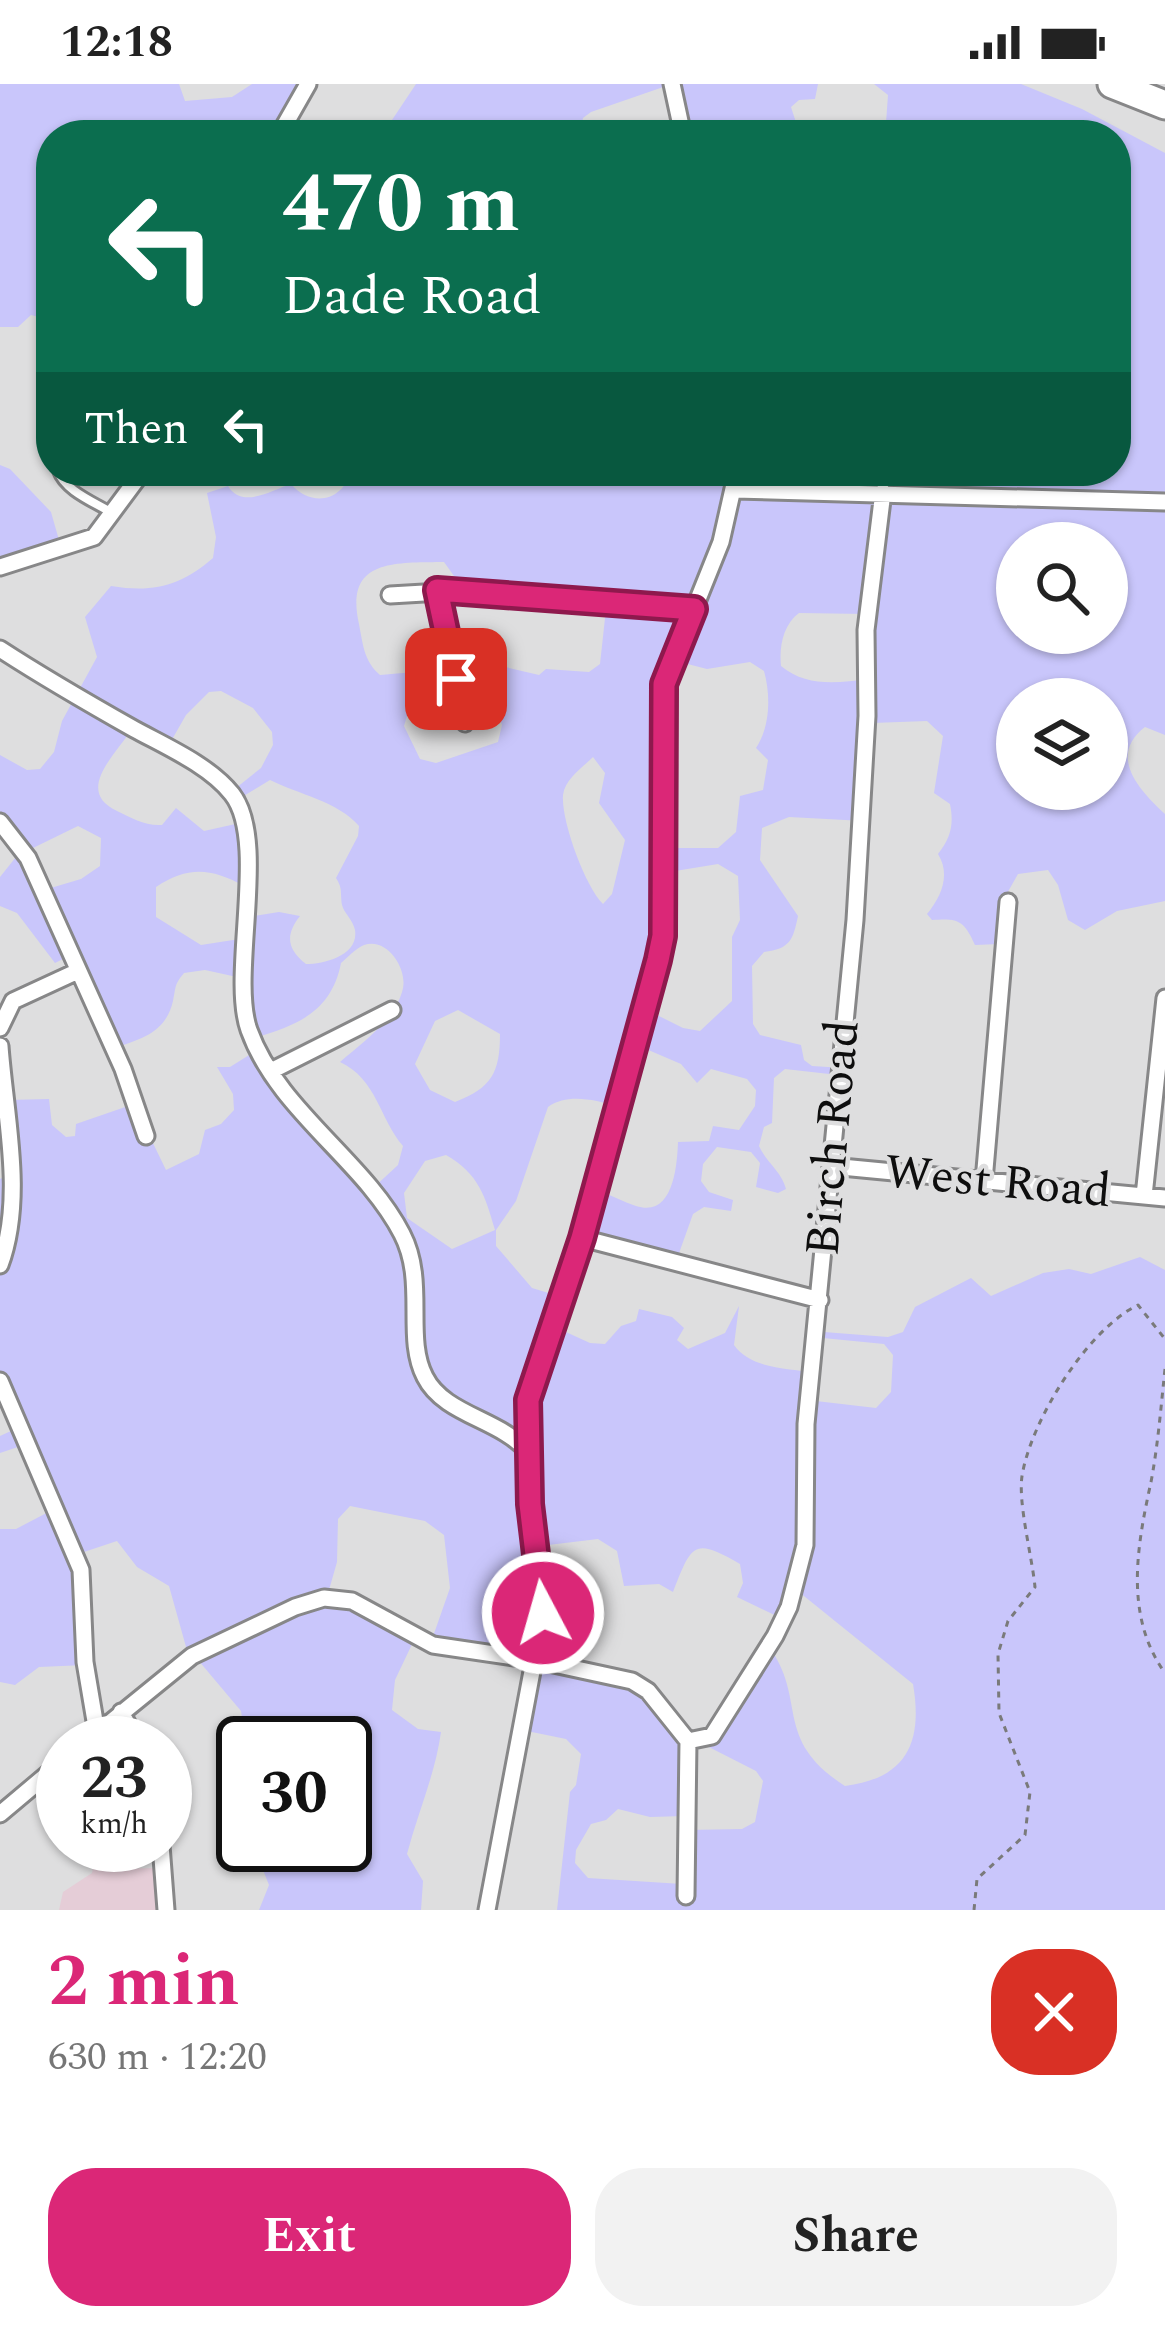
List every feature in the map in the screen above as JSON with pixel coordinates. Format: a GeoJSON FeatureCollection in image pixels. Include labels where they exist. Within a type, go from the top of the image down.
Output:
{"type":"FeatureCollection","features":[{"type":"Feature","properties":{"kind":"highway"},"geometry":{"type":"LineString","coordinates":[[1112,84],[1165,106]]}},
{"type":"Feature","properties":{"kind":"street"},"geometry":{"type":"LineString","coordinates":[[288,120],[308,84]]}},
{"type":"Feature","properties":{"kind":"street"},"geometry":{"type":"LineString","coordinates":[[672,84],[680,120]]}},
{"type":"Feature","properties":{"kind":"street"},"geometry":{"type":"LineString","coordinates":[[0,567],[94,537],[133,486]]}},
{"type":"Feature","properties":{"kind":"street"},"geometry":{"type":"LineString","coordinates":[[487,1910],[543,1613],[527,1450],[532,1380],[582,1238],[663,936],[664,684],[735,486]]}},
{"type":"Feature","properties":{"kind":"street"},"geometry":{"type":"LineString","coordinates":[[735,490],[1165,502]]}},
{"type":"Feature","properties":{"kind":"street","name":"Birch Road"},"geometry":{"type":"LineString","coordinates":[[688,1741],[706,1740],[716,1731],[762,1660],[789,1607],[805,1545],[806,1424],[855,920],[867,716],[866,630],[883,492]]}},
{"type":"Feature","properties":{"kind":"street"},"geometry":{"type":"LineString","coordinates":[[390,595],[437,590],[694,609]]}},
{"type":"Feature","properties":{"kind":"street"},"geometry":{"type":"LineString","coordinates":[[437,590],[465,723]]}},
{"type":"Feature","properties":{"kind":"street"},"geometry":{"type":"LineString","coordinates":[[0,649],[187,759],[232,794],[246,853],[248,1028],[272,1070],[402,1233],[416,1277],[418,1349],[424,1376],[442,1397],[502,1429],[527,1450]]}},
{"type":"Feature","properties":{"kind":"street"},"geometry":{"type":"LineString","coordinates":[[0,822],[28,858],[123,1069],[146,1136]]}},
{"type":"Feature","properties":{"kind":"street"},"geometry":{"type":"LineString","coordinates":[[984,1181],[1007,902]]}},
{"type":"Feature","properties":{"kind":"street"},"geometry":{"type":"LineString","coordinates":[[0,1028],[13,1001],[79,971]]}},
{"type":"Feature","properties":{"kind":"street"},"geometry":{"type":"LineString","coordinates":[[1144,1196],[1165,998]]}},
{"type":"Feature","properties":{"kind":"street"},"geometry":{"type":"LineString","coordinates":[[272,1070],[392,1010]]}},
{"type":"Feature","properties":{"kind":"street"},"geometry":{"type":"LineString","coordinates":[[0,1046],[10,1215],[0,1265]]}},
{"type":"Feature","properties":{"kind":"street","name":"West Road"},"geometry":{"type":"LineString","coordinates":[[831,1166],[1165,1198]]}},
{"type":"Feature","properties":{"kind":"street"},"geometry":{"type":"LineString","coordinates":[[582,1238],[820,1300]]}},
{"type":"Feature","properties":{"kind":"street"},"geometry":{"type":"LineString","coordinates":[[0,1381],[82,1570],[89,1716]]}},
{"type":"Feature","properties":{"kind":"street"},"geometry":{"type":"LineString","coordinates":[[116,1716],[192,1655],[295,1606],[324,1598],[352,1601],[433,1645],[632,1681],[648,1691],[688,1741],[686,1895]]}},
{"type":"Feature","properties":{"kind":"street"},"geometry":{"type":"LineString","coordinates":[[121,1712],[123,1716]]}},
{"type":"Feature","properties":{"kind":"street"},"geometry":{"type":"LineString","coordinates":[[0,1814],[36,1783]]}},
{"type":"Feature","properties":{"kind":"street"},"geometry":{"type":"LineString","coordinates":[[163,1872],[166,1910]]}},
{"type":"Feature","properties":{"kind":"lane"},"geometry":{"type":"LineString","coordinates":[[68,486],[114,513]]}},
{"type":"Feature","properties":{"kind":"path"},"geometry":{"type":"LineString","coordinates":[[974,1910],[977,1879],[1025,1835],[1030,1792],[999,1713],[998,1654],[1008,1622],[1035,1587],[1021,1479],[1057,1387],[1114,1317],[1138,1305],[1165,1339]]}},
{"type":"Feature","properties":{"kind":"path"},"geometry":{"type":"LineString","coordinates":[[1165,1369],[1151,1479],[1137,1538],[1140,1614],[1152,1655],[1165,1673]]}},
{"type":"Feature","properties":{"kind":"shaded area"},"geometry":{"type":"Polygon","coordinates":[[[0,84],[179,84],[185,101],[232,97],[252,84],[306,84],[287,120],[36,120],[36,316],[31,315],[18,327],[0,327],[0,84]]]}},
{"type":"Feature","properties":{"kind":"shaded area"},"geometry":{"type":"Polygon","coordinates":[[[416,84],[672,84],[591,112],[583,120],[392,120],[416,84]]]}},
{"type":"Feature","properties":{"kind":"shaded area"},"geometry":{"type":"Polygon","coordinates":[[[672,84],[818,84],[815,99],[799,100],[791,107],[795,120],[682,120],[672,84]]]}},
{"type":"Feature","properties":{"kind":"shaded area"},"geometry":{"type":"Polygon","coordinates":[[[874,84],[1021,84],[1103,120],[886,120],[888,95],[874,84]]]}},
{"type":"Feature","properties":{"kind":"shaded area"},"geometry":{"type":"Polygon","coordinates":[[[1131,135],[1165,153],[1165,735],[1145,727],[1134,738],[1128,761],[1138,784],[1165,814],[1165,901],[1117,911],[1085,930],[1068,920],[1058,885],[1048,870],[1018,874],[1005,897],[999,944],[975,945],[959,922],[932,920],[927,914],[944,878],[938,854],[951,824],[950,804],[934,793],[943,736],[927,721],[872,723],[864,821],[789,817],[762,828],[760,860],[798,916],[789,942],[764,952],[752,966],[753,1024],[760,1035],[801,1045],[804,1060],[812,1066],[844,1068],[847,1076],[785,1069],[774,1078],[772,1123],[764,1127],[759,1146],[786,1189],[778,1193],[756,1187],[760,1163],[751,1152],[717,1147],[703,1164],[701,1181],[709,1192],[733,1200],[731,1211],[704,1207],[693,1214],[678,1256],[586,1233],[598,1191],[636,1206],[658,1205],[670,1188],[678,1142],[709,1141],[713,1126],[739,1130],[755,1106],[756,1090],[747,1079],[711,1069],[697,1083],[681,1064],[639,1046],[617,1106],[573,1099],[548,1107],[516,1201],[496,1230],[496,1246],[532,1288],[562,1297],[555,1327],[590,1343],[605,1344],[621,1326],[636,1321],[639,1309],[672,1317],[684,1328],[677,1340],[688,1349],[725,1333],[739,1306],[734,1345],[742,1353],[772,1366],[817,1373],[816,1401],[876,1408],[891,1392],[893,1355],[884,1344],[823,1338],[824,1332],[888,1337],[903,1332],[915,1307],[971,1278],[991,1296],[1043,1273],[1069,1269],[1091,1274],[1140,1257],[1165,1270],[1165,1910],[557,1910],[570,1792],[576,1785],[581,1754],[566,1739],[522,1730],[535,1662],[430,1645],[450,1588],[444,1535],[425,1521],[350,1506],[338,1519],[337,1562],[329,1590],[414,1640],[395,1680],[392,1710],[418,1729],[441,1732],[407,1854],[423,1881],[421,1910],[259,1910],[269,1885],[264,1872],[372,1872],[372,1716],[242,1716],[193,1654],[188,1654],[169,1586],[137,1567],[117,1541],[81,1553],[85,1665],[39,1667],[15,1685],[0,1682],[0,1529],[16,1529],[56,1508],[27,1444],[0,1453],[0,1436],[24,1425],[0,1371],[0,1179],[8,1175],[7,1100],[49,1099],[52,1125],[66,1137],[75,1136],[76,1124],[134,1104],[166,1170],[199,1154],[205,1130],[221,1124],[234,1110],[233,1094],[217,1067],[230,1067],[259,1049],[371,1190],[398,1165],[403,1146],[370,1089],[340,1062],[394,1010],[403,988],[402,972],[388,950],[364,945],[341,963],[322,1004],[300,1021],[257,1037],[246,979],[205,970],[184,973],[170,1012],[159,1027],[114,1048],[71,955],[55,963],[17,913],[0,906],[0,877],[24,847],[0,822],[0,755],[27,770],[40,769],[54,752],[62,721],[97,657],[85,617],[111,586],[166,585],[213,558],[216,537],[207,493],[228,486],[249,497],[293,486],[308,496],[326,498],[343,486],[778,486],[899,492],[899,486],[1131,486],[1131,135]],[[444,562],[392,565],[367,576],[356,602],[365,652],[380,675],[426,671],[432,698],[408,713],[404,726],[420,759],[436,763],[498,742],[502,725],[480,661],[539,675],[546,669],[589,672],[600,664],[607,600],[473,584],[454,576],[444,562]],[[799,613],[786,630],[781,666],[822,682],[868,679],[866,614],[799,613]],[[676,661],[667,681],[669,848],[718,848],[736,832],[740,796],[763,790],[768,760],[756,748],[767,721],[764,671],[750,662],[707,669],[676,661]],[[221,691],[209,692],[186,715],[170,743],[133,727],[103,771],[99,793],[117,811],[149,824],[162,825],[176,808],[204,831],[240,823],[244,886],[210,873],[179,875],[156,887],[156,917],[201,945],[246,938],[254,916],[279,912],[300,916],[290,942],[295,953],[306,964],[331,960],[346,952],[355,939],[336,878],[359,826],[329,805],[270,780],[237,800],[236,788],[261,768],[273,745],[272,732],[253,708],[221,691]],[[593,757],[570,779],[563,795],[570,836],[603,904],[612,894],[625,840],[599,803],[605,773],[593,757]],[[78,826],[26,848],[44,890],[81,879],[100,866],[101,838],[78,826]],[[718,864],[669,872],[649,1011],[700,1031],[732,1001],[732,937],[740,920],[738,876],[718,864]],[[458,1010],[435,1021],[415,1064],[430,1090],[455,1102],[478,1091],[491,1077],[500,1034],[458,1010]],[[446,1155],[425,1161],[404,1193],[407,1218],[452,1249],[495,1230],[479,1187],[466,1170],[446,1155]],[[598,1539],[540,1546],[537,1658],[617,1669],[649,1683],[690,1735],[685,1816],[650,1817],[618,1809],[606,1820],[591,1824],[576,1850],[575,1863],[588,1878],[682,1884],[687,1830],[742,1829],[755,1822],[763,1781],[756,1771],[697,1741],[712,1733],[769,1647],[787,1684],[799,1735],[822,1769],[845,1786],[883,1775],[906,1754],[915,1723],[913,1684],[799,1592],[783,1619],[737,1597],[743,1583],[740,1564],[712,1550],[703,1548],[690,1555],[673,1592],[659,1584],[624,1586],[617,1551],[598,1539]]]}},
{"type":"Feature","properties":{"kind":"shaded area"},"geometry":{"type":"Polygon","coordinates":[[[0,465],[10,469],[51,512],[61,547],[0,566],[0,465]]]}},
{"type":"Feature","properties":{"kind":"shaded area"},"geometry":{"type":"Polygon","coordinates":[[[161,1872],[165,1910],[59,1910],[63,1892],[92,1873],[161,1872]]]}},
{"type":"Feature","properties":{"kind":"route"},"geometry":{"type":"LineString","coordinates":[[456,679],[437,590],[694,609],[664,684],[661,713],[663,936],[658,960],[582,1238],[528,1400],[530,1504],[543,1613]]}}]}
